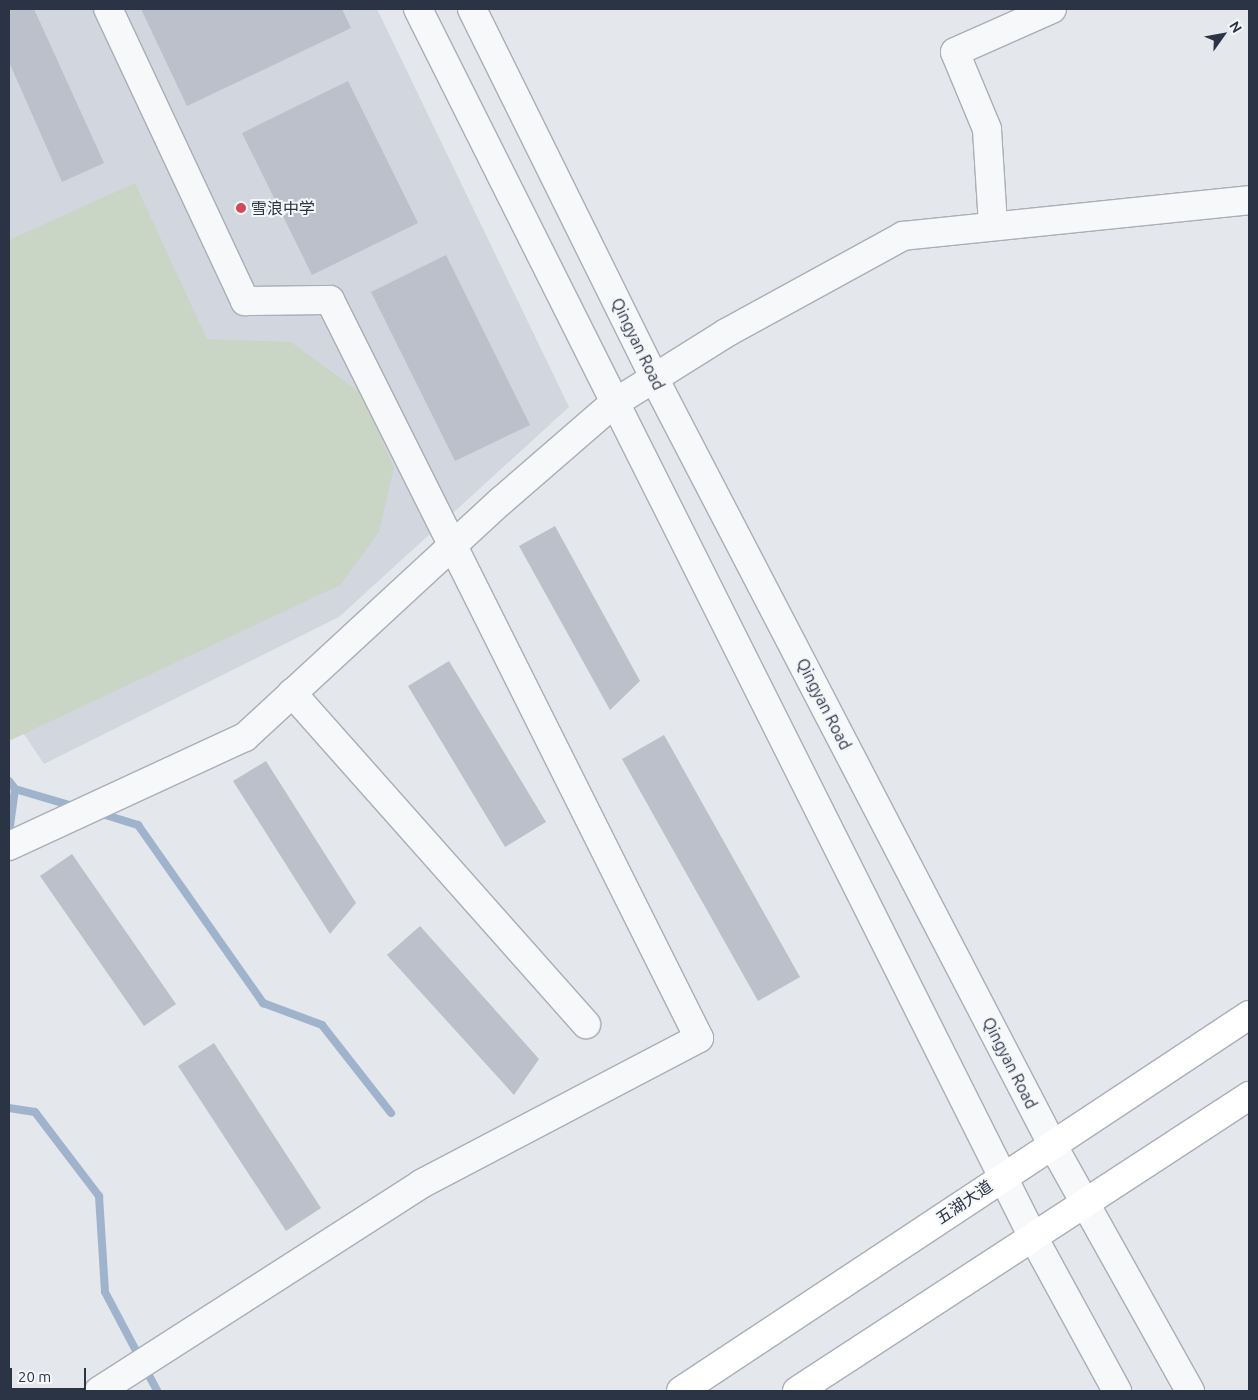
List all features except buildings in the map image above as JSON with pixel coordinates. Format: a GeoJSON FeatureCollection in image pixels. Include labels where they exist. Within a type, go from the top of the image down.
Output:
{"type":"FeatureCollection","features":[{"type":"Feature","properties":{"kind":"main road","name":"五湖大道"},"geometry":{"type":"LineString","coordinates":[[681,1391],[1003,1176],[1249,1015]]}},
{"type":"Feature","properties":{"kind":"main road"},"geometry":{"type":"LineString","coordinates":[[797,1391],[1032,1235],[1087,1202],[1249,1096]]}},
{"type":"Feature","properties":{"kind":"street"},"geometry":{"type":"LineString","coordinates":[[101,1390],[168,1344],[421,1184],[699,1038],[452,548],[330,300],[245,301],[108,9]]}},
{"type":"Feature","properties":{"kind":"street"},"geometry":{"type":"LineString","coordinates":[[418,9],[613,404],[1032,1235],[1117,1391]]}},
{"type":"Feature","properties":{"kind":"street","name":"Qingyan Road"},"geometry":{"type":"LineString","coordinates":[[472,9],[655,380],[1052,1144],[1087,1202],[1190,1391]]}},
{"type":"Feature","properties":{"kind":"street"},"geometry":{"type":"LineString","coordinates":[[993,225],[986,129],[955,52],[1052,9]]}},
{"type":"Feature","properties":{"kind":"street"},"geometry":{"type":"LineString","coordinates":[[9,846],[245,737],[613,404],[655,380],[726,333],[904,236],[993,225],[1249,200]]}},
{"type":"Feature","properties":{"kind":"street"},"geometry":{"type":"LineString","coordinates":[[292,693],[586,1024]]}},
{"type":"Feature","properties":{"kind":"shaded area","name":"雪浪中学"},"geometry":{"type":"Polygon","coordinates":[[[9,9],[377,9],[569,407],[339,617],[44,764],[9,712],[9,9]]]}},
{"type":"Feature","properties":{"kind":"green space"},"geometry":{"type":"Polygon","coordinates":[[[135,183],[207,339],[291,342],[362,394],[394,468],[379,532],[340,585],[9,741],[9,240],[135,183]]]}},
{"type":"Feature","properties":{"kind":"waterway"},"geometry":{"type":"LineString","coordinates":[[9,781],[15,789],[76,807]]}},
{"type":"Feature","properties":{"kind":"waterway"},"geometry":{"type":"LineString","coordinates":[[9,833],[15,789]]}},
{"type":"Feature","properties":{"kind":"waterway"},"geometry":{"type":"LineString","coordinates":[[99,813],[138,825],[263,1003],[322,1025],[391,1113]]}},
{"type":"Feature","properties":{"kind":"waterway"},"geometry":{"type":"LineString","coordinates":[[9,1108],[35,1112],[99,1196],[105,1292],[140,1358]]}},
{"type":"Feature","properties":{"kind":"waterway"},"geometry":{"type":"LineString","coordinates":[[145,1368],[157,1391]]}},
{"type":"Feature","properties":{"kind":"place","name":"雪浪中学"},"geometry":{"type":"Point","coordinates":[241,208]}}]}
